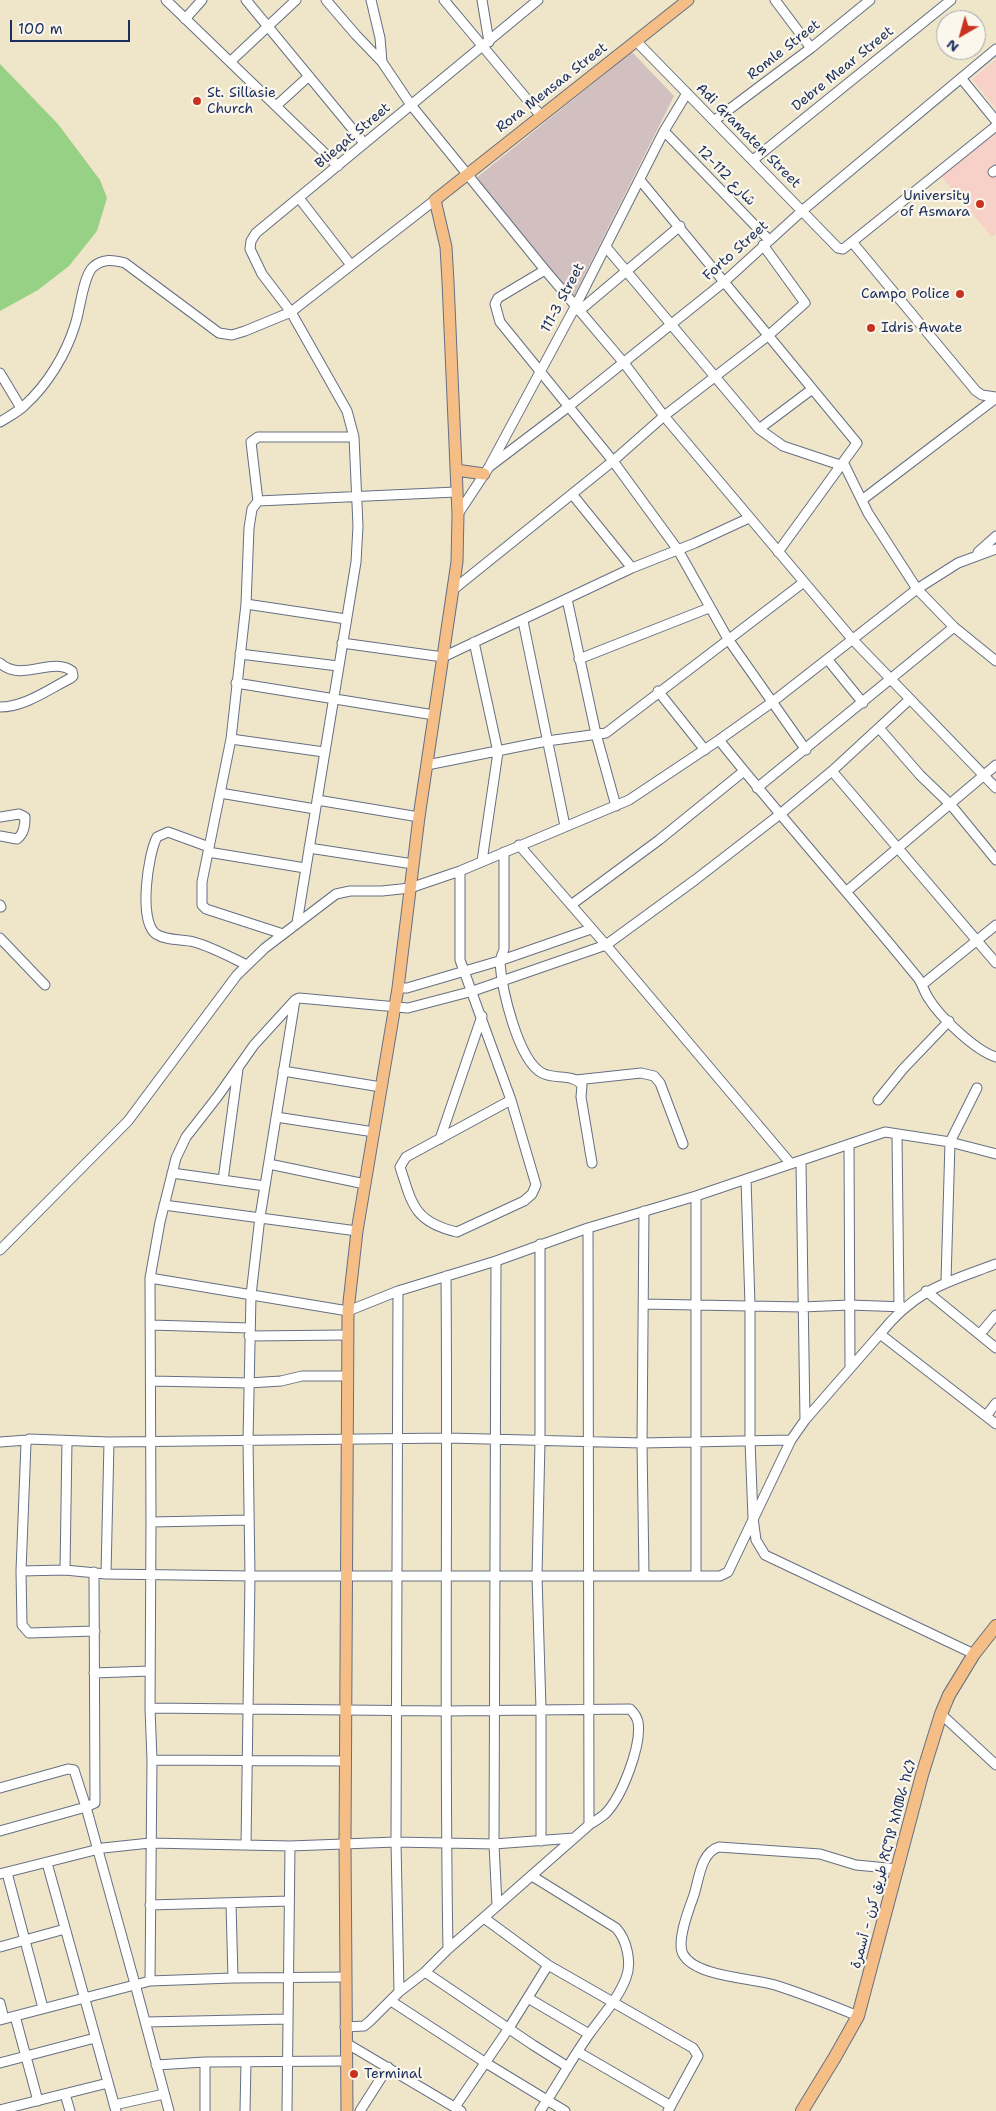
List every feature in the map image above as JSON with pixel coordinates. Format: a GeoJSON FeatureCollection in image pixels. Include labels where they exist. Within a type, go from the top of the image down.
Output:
{"type":"FeatureCollection","features":[{"type":"Feature","properties":{"kind":"highway","name":"طريق كرن - أسمرة ጽርግያ አስመራ ከረን"},"geometry":{"type":"LineString","coordinates":[[802,2111],[836,2057],[858,2016],[922,1776],[941,1714],[949,1695],[974,1654],[996,1626]]}},
{"type":"Feature","properties":{"kind":"main road","name":"Rora Mensaa Street"},"geometry":{"type":"LineString","coordinates":[[435,200],[688,0]]}},
{"type":"Feature","properties":{"kind":"main road"},"geometry":{"type":"LineString","coordinates":[[348,2111],[345,2027],[345,1844],[348,1311],[357,1231],[398,988],[418,817],[457,562],[458,514],[447,264],[441,223],[435,200]]}},
{"type":"Feature","properties":{"kind":"main road"},"geometry":{"type":"LineString","coordinates":[[456,470],[486,470]]}},
{"type":"Feature","properties":{"kind":"street"},"geometry":{"type":"LineString","coordinates":[[166,0],[338,166]]}},
{"type":"Feature","properties":{"kind":"street"},"geometry":{"type":"LineString","coordinates":[[185,19],[202,0]]}},
{"type":"Feature","properties":{"kind":"street"},"geometry":{"type":"LineString","coordinates":[[246,0],[364,143]]}},
{"type":"Feature","properties":{"kind":"street"},"geometry":{"type":"LineString","coordinates":[[231,61],[296,0]]}},
{"type":"Feature","properties":{"kind":"street"},"geometry":{"type":"LineString","coordinates":[[326,0],[382,62],[411,105],[749,518],[889,680],[996,788]]}},
{"type":"Feature","properties":{"kind":"street"},"geometry":{"type":"LineString","coordinates":[[370,0],[380,38],[382,62]]}},
{"type":"Feature","properties":{"kind":"street"},"geometry":{"type":"LineString","coordinates":[[444,0],[486,44],[541,116]]}},
{"type":"Feature","properties":{"kind":"street"},"geometry":{"type":"LineString","coordinates":[[482,0],[486,44]]}},
{"type":"Feature","properties":{"kind":"street","name":"Blieqat Street"},"geometry":{"type":"LineString","coordinates":[[291,312],[262,274],[250,249],[251,241],[256,233],[538,0]]}},
{"type":"Feature","properties":{"kind":"street"},"geometry":{"type":"LineString","coordinates":[[775,0],[811,48]]}},
{"type":"Feature","properties":{"kind":"street","name":"Romle Street"},"geometry":{"type":"LineString","coordinates":[[715,120],[811,48],[870,0]]}},
{"type":"Feature","properties":{"kind":"street","name":"Debre Mear Street"},"geometry":{"type":"LineString","coordinates":[[753,160],[951,0]]}},
{"type":"Feature","properties":{"kind":"street","name":"Adi Gramaten Street"},"geometry":{"type":"LineString","coordinates":[[636,41],[842,249],[852,242]]}},
{"type":"Feature","properties":{"kind":"street","name":"Forto Street"},"geometry":{"type":"LineString","coordinates":[[486,470],[624,363],[724,282],[803,210],[996,49]]}},
{"type":"Feature","properties":{"kind":"street"},"geometry":{"type":"LineString","coordinates":[[276,106],[309,76]]}},
{"type":"Feature","properties":{"kind":"street"},"geometry":{"type":"LineString","coordinates":[[961,78],[996,121]]}},
{"type":"Feature","properties":{"kind":"street","name":"111-3 Street"},"geometry":{"type":"LineString","coordinates":[[458,514],[486,470],[539,371],[577,309],[664,131],[687,93]]}},
{"type":"Feature","properties":{"kind":"street"},"geometry":{"type":"LineString","coordinates":[[996,126],[852,242],[976,391],[996,398]]}},
{"type":"Feature","properties":{"kind":"street","name":"شارع 112-12"},"geometry":{"type":"LineString","coordinates":[[664,131],[766,243],[805,302],[769,335]]}},
{"type":"Feature","properties":{"kind":"street"},"geometry":{"type":"LineString","coordinates":[[640,180],[680,226],[857,443],[778,552]]}},
{"type":"Feature","properties":{"kind":"street"},"geometry":{"type":"LineString","coordinates":[[299,198],[352,265]]}},
{"type":"Feature","properties":{"kind":"street"},"geometry":{"type":"LineString","coordinates":[[0,422],[21,408],[37,393],[62,357],[75,326],[92,268],[102,261],[112,260],[125,263],[220,333],[232,335],[291,312],[435,200]]}},
{"type":"Feature","properties":{"kind":"street"},"geometry":{"type":"LineString","coordinates":[[577,309],[680,226]]}},
{"type":"Feature","properties":{"kind":"street"},"geometry":{"type":"LineString","coordinates":[[606,247],[759,430],[783,446],[842,463],[868,513],[917,590],[954,627],[996,661]]}},
{"type":"Feature","properties":{"kind":"street"},"geometry":{"type":"LineString","coordinates":[[545,270],[498,298],[495,304],[500,322],[613,461],[678,550],[728,639],[771,703],[806,750]]}},
{"type":"Feature","properties":{"kind":"street"},"geometry":{"type":"LineString","coordinates":[[291,312],[347,410],[354,437],[358,526],[356,562],[297,923]]}},
{"type":"Feature","properties":{"kind":"street"},"geometry":{"type":"LineString","coordinates":[[454,589],[613,461],[664,416],[769,335]]}},
{"type":"Feature","properties":{"kind":"street"},"geometry":{"type":"LineString","coordinates":[[0,373],[21,408]]}},
{"type":"Feature","properties":{"kind":"street"},"geometry":{"type":"LineString","coordinates":[[759,430],[812,390]]}},
{"type":"Feature","properties":{"kind":"street"},"geometry":{"type":"LineString","coordinates":[[862,500],[996,398]]}},
{"type":"Feature","properties":{"kind":"street"},"geometry":{"type":"LineString","coordinates":[[283,934],[203,907],[201,896],[202,882],[231,739],[246,604],[249,528],[252,509],[258,501],[251,442],[258,437],[354,437]]}},
{"type":"Feature","properties":{"kind":"street"},"geometry":{"type":"LineString","coordinates":[[258,501],[456,492]]}},
{"type":"Feature","properties":{"kind":"street"},"geometry":{"type":"LineString","coordinates":[[572,494],[632,568]]}},
{"type":"Feature","properties":{"kind":"street"},"geometry":{"type":"LineString","coordinates":[[342,643],[443,657],[523,621],[632,568],[678,550],[749,518]]}},
{"type":"Feature","properties":{"kind":"street"},"geometry":{"type":"LineString","coordinates":[[975,555],[996,536]]}},
{"type":"Feature","properties":{"kind":"street"},"geometry":{"type":"LineString","coordinates":[[0,1250],[128,1121],[237,975],[283,934],[336,894],[350,890],[382,891],[410,888],[460,871],[629,800],[705,750],[771,703],[917,590],[958,563],[975,555],[996,549]]}},
{"type":"Feature","properties":{"kind":"street"},"geometry":{"type":"LineString","coordinates":[[427,765],[546,741],[606,732],[804,582]]}},
{"type":"Feature","properties":{"kind":"street"},"geometry":{"type":"LineString","coordinates":[[567,600],[596,734],[616,806]]}},
{"type":"Feature","properties":{"kind":"street"},"geometry":{"type":"LineString","coordinates":[[246,604],[346,619]]}},
{"type":"Feature","properties":{"kind":"street"},"geometry":{"type":"LineString","coordinates":[[579,659],[710,608]]}},
{"type":"Feature","properties":{"kind":"street"},"geometry":{"type":"LineString","coordinates":[[523,621],[546,741],[565,826]]}},
{"type":"Feature","properties":{"kind":"street"},"geometry":{"type":"LineString","coordinates":[[757,788],[806,750],[954,627]]}},
{"type":"Feature","properties":{"kind":"street"},"geometry":{"type":"LineString","coordinates":[[474,642],[498,752],[482,861]]}},
{"type":"Feature","properties":{"kind":"street"},"geometry":{"type":"LineString","coordinates":[[240,654],[338,666]]}},
{"type":"Feature","properties":{"kind":"street"},"geometry":{"type":"LineString","coordinates":[[828,660],[863,703]]}},
{"type":"Feature","properties":{"kind":"street"},"geometry":{"type":"LineString","coordinates":[[0,663],[10,670],[20,671],[62,667],[72,671],[73,676],[42,694],[7,707],[0,707]]}},
{"type":"Feature","properties":{"kind":"street"},"geometry":{"type":"LineString","coordinates":[[236,683],[434,715]]}},
{"type":"Feature","properties":{"kind":"street"},"geometry":{"type":"LineString","coordinates":[[658,692],[705,750]]}},
{"type":"Feature","properties":{"kind":"street"},"geometry":{"type":"LineString","coordinates":[[150,1981],[152,1760],[150,1574],[152,1522],[150,1278],[172,1173],[176,1158],[186,1137],[254,1045],[295,1000],[300,998],[408,1008],[473,991],[606,945],[695,880],[779,815],[832,771],[910,700]]}},
{"type":"Feature","properties":{"kind":"street"},"geometry":{"type":"LineString","coordinates":[[879,728],[920,775],[951,805],[996,860]]}},
{"type":"Feature","properties":{"kind":"street"},"geometry":{"type":"LineString","coordinates":[[231,739],[324,752]]}},
{"type":"Feature","properties":{"kind":"street"},"geometry":{"type":"LineString","coordinates":[[719,740],[779,815],[848,891],[923,984],[928,999],[979,1050],[996,1057]]}},
{"type":"Feature","properties":{"kind":"street"},"geometry":{"type":"LineString","coordinates":[[848,891],[996,765]]}},
{"type":"Feature","properties":{"kind":"street"},"geometry":{"type":"LineString","coordinates":[[571,904],[659,840],[744,771]]}},
{"type":"Feature","properties":{"kind":"street"},"geometry":{"type":"LineString","coordinates":[[832,771],[996,964]]}},
{"type":"Feature","properties":{"kind":"street"},"geometry":{"type":"LineString","coordinates":[[220,793],[418,817]]}},
{"type":"Feature","properties":{"kind":"street"},"geometry":{"type":"LineString","coordinates":[[0,817],[19,814],[25,817],[25,826],[17,839],[0,836]]}},
{"type":"Feature","properties":{"kind":"street"},"geometry":{"type":"LineString","coordinates":[[247,965],[193,942],[158,935],[150,928],[146,899],[148,861],[157,837],[168,832],[209,849],[305,868]]}},
{"type":"Feature","properties":{"kind":"street"},"geometry":{"type":"LineString","coordinates":[[519,845],[791,1164]]}},
{"type":"Feature","properties":{"kind":"street"},"geometry":{"type":"LineString","coordinates":[[309,848],[413,864]]}},
{"type":"Feature","properties":{"kind":"street"},"geometry":{"type":"LineString","coordinates":[[504,852],[504,949],[500,961],[513,1027],[527,1058],[535,1068],[544,1074],[576,1080],[641,1073],[654,1076],[660,1084],[683,1144]]}},
{"type":"Feature","properties":{"kind":"street"},"geometry":{"type":"LineString","coordinates":[[460,871],[460,960],[473,991],[511,1100],[536,1185],[532,1194],[524,1201],[457,1232],[447,1230],[422,1216],[412,1205],[400,1167],[406,1157],[511,1100]]}},
{"type":"Feature","properties":{"kind":"street"},"geometry":{"type":"LineString","coordinates":[[923,984],[996,925]]}},
{"type":"Feature","properties":{"kind":"street"},"geometry":{"type":"LineString","coordinates":[[398,988],[407,988],[500,961],[591,929]]}},
{"type":"Feature","properties":{"kind":"street"},"geometry":{"type":"LineString","coordinates":[[0,938],[45,985]]}},
{"type":"Feature","properties":{"kind":"street"},"geometry":{"type":"LineString","coordinates":[[246,1845],[250,1576],[248,1441],[251,1295],[260,1217],[295,1000]]}},
{"type":"Feature","properties":{"kind":"street"},"geometry":{"type":"LineString","coordinates":[[440,1139],[482,1016]]}},
{"type":"Feature","properties":{"kind":"street"},"geometry":{"type":"LineString","coordinates":[[878,1100],[903,1069],[949,1022]]}},
{"type":"Feature","properties":{"kind":"street"},"geometry":{"type":"LineString","coordinates":[[223,1180],[239,1067]]}},
{"type":"Feature","properties":{"kind":"street"},"geometry":{"type":"LineString","coordinates":[[283,1071],[381,1087]]}},
{"type":"Feature","properties":{"kind":"street"},"geometry":{"type":"LineString","coordinates":[[576,1080],[582,1086],[581,1097],[592,1163]]}},
{"type":"Feature","properties":{"kind":"street"},"geometry":{"type":"LineString","coordinates":[[946,1281],[950,1142],[977,1088]]}},
{"type":"Feature","properties":{"kind":"street"},"geometry":{"type":"LineString","coordinates":[[276,1117],[374,1132]]}},
{"type":"Feature","properties":{"kind":"street"},"geometry":{"type":"LineString","coordinates":[[150,1278],[348,1311],[398,1291],[496,1262],[540,1244],[801,1162],[885,1132],[950,1142],[996,1154]]}},
{"type":"Feature","properties":{"kind":"street"},"geometry":{"type":"LineString","coordinates":[[898,1134],[902,1307]]}},
{"type":"Feature","properties":{"kind":"street"},"geometry":{"type":"LineString","coordinates":[[849,1145],[850,1366]]}},
{"type":"Feature","properties":{"kind":"street"},"geometry":{"type":"LineString","coordinates":[[801,1162],[805,1420]]}},
{"type":"Feature","properties":{"kind":"street"},"geometry":{"type":"LineString","coordinates":[[269,1164],[365,1184]]}},
{"type":"Feature","properties":{"kind":"street"},"geometry":{"type":"LineString","coordinates":[[172,1173],[265,1186]]}},
{"type":"Feature","properties":{"kind":"street"},"geometry":{"type":"LineString","coordinates":[[746,1179],[750,1305],[750,1440],[753,1518],[756,1540],[765,1555],[974,1654]]}},
{"type":"Feature","properties":{"kind":"street"},"geometry":{"type":"LineString","coordinates":[[696,1196],[696,1575]]}},
{"type":"Feature","properties":{"kind":"street"},"geometry":{"type":"LineString","coordinates":[[164,1205],[357,1231]]}},
{"type":"Feature","properties":{"kind":"street"},"geometry":{"type":"LineString","coordinates":[[644,1211],[642,1443],[644,1575]]}},
{"type":"Feature","properties":{"kind":"street"},"geometry":{"type":"LineString","coordinates":[[588,1228],[589,1825]]}},
{"type":"Feature","properties":{"kind":"street"},"geometry":{"type":"LineString","coordinates":[[540,1244],[540,1441],[537,1576],[541,1709],[541,1841]]}},
{"type":"Feature","properties":{"kind":"street"},"geometry":{"type":"LineString","coordinates":[[496,1262],[494,1844],[497,1905]]}},
{"type":"Feature","properties":{"kind":"street"},"geometry":{"type":"LineString","coordinates":[[21,1571],[65,1570],[106,1574],[250,1576],[398,1574],[494,1577],[720,1576],[727,1574],[791,1440],[805,1420],[850,1366],[902,1307],[926,1291],[946,1281],[996,1264]]}},
{"type":"Feature","properties":{"kind":"street"},"geometry":{"type":"LineString","coordinates":[[446,1276],[448,1438],[445,1711],[448,1948]]}},
{"type":"Feature","properties":{"kind":"street"},"geometry":{"type":"LineString","coordinates":[[398,1291],[396,1842],[399,1992]]}},
{"type":"Feature","properties":{"kind":"street"},"geometry":{"type":"LineString","coordinates":[[926,1291],[996,1348]]}},
{"type":"Feature","properties":{"kind":"street"},"geometry":{"type":"LineString","coordinates":[[643,1304],[802,1306],[850,1304],[902,1307]]}},
{"type":"Feature","properties":{"kind":"street"},"geometry":{"type":"LineString","coordinates":[[980,1334],[996,1315]]}},
{"type":"Feature","properties":{"kind":"street"},"geometry":{"type":"LineString","coordinates":[[150,1325],[249,1332],[347,1335]]}},
{"type":"Feature","properties":{"kind":"street"},"geometry":{"type":"LineString","coordinates":[[880,1334],[996,1424]]}},
{"type":"Feature","properties":{"kind":"street"},"geometry":{"type":"LineString","coordinates":[[151,1381],[249,1383],[281,1381],[302,1376],[347,1376]]}},
{"type":"Feature","properties":{"kind":"street"},"geometry":{"type":"LineString","coordinates":[[986,1416],[996,1403]]}},
{"type":"Feature","properties":{"kind":"street"},"geometry":{"type":"LineString","coordinates":[[0,1442],[26,1440],[150,1442],[448,1438],[642,1443],[791,1440]]}},
{"type":"Feature","properties":{"kind":"street"},"geometry":{"type":"LineString","coordinates":[[26,1440],[21,1571],[22,1625],[29,1633],[95,1631]]}},
{"type":"Feature","properties":{"kind":"street"},"geometry":{"type":"LineString","coordinates":[[65,1570],[67,1440]]}},
{"type":"Feature","properties":{"kind":"street"},"geometry":{"type":"LineString","coordinates":[[106,1574],[109,1442]]}},
{"type":"Feature","properties":{"kind":"street"},"geometry":{"type":"LineString","coordinates":[[152,1522],[249,1520]]}},
{"type":"Feature","properties":{"kind":"street"},"geometry":{"type":"LineString","coordinates":[[0,1831],[86,1808],[95,1801],[94,1572]]}},
{"type":"Feature","properties":{"kind":"street"},"geometry":{"type":"LineString","coordinates":[[94,1673],[150,1671]]}},
{"type":"Feature","properties":{"kind":"street"},"geometry":{"type":"LineString","coordinates":[[150,1708],[397,1711],[630,1708],[638,1722],[636,1747],[615,1800],[604,1814],[448,1948],[425,1972],[399,1992],[364,2026],[345,2027]]}},
{"type":"Feature","properties":{"kind":"street"},"geometry":{"type":"LineString","coordinates":[[941,1714],[996,1765]]}},
{"type":"Feature","properties":{"kind":"street"},"geometry":{"type":"LineString","coordinates":[[152,1760],[346,1761]]}},
{"type":"Feature","properties":{"kind":"street"},"geometry":{"type":"LineString","coordinates":[[0,1788],[71,1768],[74,1770],[146,2022],[169,2111]]}},
{"type":"Feature","properties":{"kind":"street"},"geometry":{"type":"LineString","coordinates":[[43,2008],[4,1873],[96,1850],[150,1843],[290,1846],[396,1842],[494,1844],[574,1838]]}},
{"type":"Feature","properties":{"kind":"street"},"geometry":{"type":"LineString","coordinates":[[287,2111],[290,1846]]}},
{"type":"Feature","properties":{"kind":"street"},"geometry":{"type":"LineString","coordinates":[[858,2016],[775,1985],[722,1974],[694,1964],[683,1953],[681,1947],[688,1914],[704,1861],[711,1851],[720,1847],[820,1854],[856,1865],[898,1869]]}},
{"type":"Feature","properties":{"kind":"street"},"geometry":{"type":"LineString","coordinates":[[47,1863],[115,2108],[164,2094]]}},
{"type":"Feature","properties":{"kind":"street"},"geometry":{"type":"LineString","coordinates":[[532,1876],[608,1922],[624,1936],[628,1961],[627,1977],[613,2002],[589,2034],[540,2111]]}},
{"type":"Feature","properties":{"kind":"street"},"geometry":{"type":"LineString","coordinates":[[150,1906],[289,1901]]}},
{"type":"Feature","properties":{"kind":"street"},"geometry":{"type":"LineString","coordinates":[[231,1904],[233,1978]]}},
{"type":"Feature","properties":{"kind":"street"},"geometry":{"type":"LineString","coordinates":[[484,1918],[548,1965],[693,2048],[698,2053],[698,2056],[669,2109],[578,2052]]}},
{"type":"Feature","properties":{"kind":"street"},"geometry":{"type":"LineString","coordinates":[[0,1947],[65,1929]]}},
{"type":"Feature","properties":{"kind":"street"},"geometry":{"type":"LineString","coordinates":[[346,2043],[458,2109],[548,1965]]}},
{"type":"Feature","properties":{"kind":"street"},"geometry":{"type":"LineString","coordinates":[[425,1972],[568,2067]]}},
{"type":"Feature","properties":{"kind":"street"},"geometry":{"type":"LineString","coordinates":[[0,2002],[2,2019],[150,1981],[346,1977]]}},
{"type":"Feature","properties":{"kind":"street"},"geometry":{"type":"LineString","coordinates":[[528,1998],[589,2034]]}},
{"type":"Feature","properties":{"kind":"street"},"geometry":{"type":"LineString","coordinates":[[390,2001],[565,2111]]}},
{"type":"Feature","properties":{"kind":"street"},"geometry":{"type":"LineString","coordinates":[[15,2016],[38,2100]]}},
{"type":"Feature","properties":{"kind":"street"},"geometry":{"type":"LineString","coordinates":[[146,2022],[288,2019]]}},
{"type":"Feature","properties":{"kind":"street"},"geometry":{"type":"LineString","coordinates":[[0,2063],[95,2038]]}},
{"type":"Feature","properties":{"kind":"street"},"geometry":{"type":"LineString","coordinates":[[156,2065],[205,2062],[346,2061]]}},
{"type":"Feature","properties":{"kind":"street"},"geometry":{"type":"LineString","coordinates":[[205,2062],[205,2111]]}},
{"type":"Feature","properties":{"kind":"street"},"geometry":{"type":"LineString","coordinates":[[245,2111],[246,2062]]}},
{"type":"Feature","properties":{"kind":"street"},"geometry":{"type":"LineString","coordinates":[[360,2111],[388,2067]]}},
{"type":"Feature","properties":{"kind":"street"},"geometry":{"type":"LineString","coordinates":[[0,2110],[27,2107],[38,2100],[108,2083]]}},
{"type":"Feature","properties":{"kind":"street"},"geometry":{"type":"LineString","coordinates":[[65,2094],[70,2111]]}},
{"type":"Feature","properties":{"kind":"shaded area"},"geometry":{"type":"Polygon","coordinates":[[[632,52],[674,96],[573,298],[475,179],[632,52]]]}},
{"type":"Feature","properties":{"kind":"shaded area"},"geometry":{"type":"Polygon","coordinates":[[[996,59],[996,109],[972,79],[996,59]]]}},
{"type":"Feature","properties":{"kind":"shaded area","name":"University of Asmara"},"geometry":{"type":"Polygon","coordinates":[[[996,131],[996,233],[992,237],[940,175],[996,131]]]}},
{"type":"Feature","properties":{"kind":"green space"},"geometry":{"type":"Polygon","coordinates":[[[0,64],[58,124],[100,180],[107,198],[97,231],[69,266],[38,290],[0,311],[0,64]]]}},
{"type":"Feature","properties":{"kind":"place","name":"St. Sillasie Church"},"geometry":{"type":"Point","coordinates":[197,101]}},
{"type":"Feature","properties":{"kind":"place","name":"University of Asmara"},"geometry":{"type":"Point","coordinates":[980,204]}},
{"type":"Feature","properties":{"kind":"place","name":"Campo Police"},"geometry":{"type":"Point","coordinates":[960,294]}},
{"type":"Feature","properties":{"kind":"place","name":"Idris Awate"},"geometry":{"type":"Point","coordinates":[871,328]}},
{"type":"Feature","properties":{"kind":"place","name":"Terminal"},"geometry":{"type":"Point","coordinates":[354,2074]}}]}
